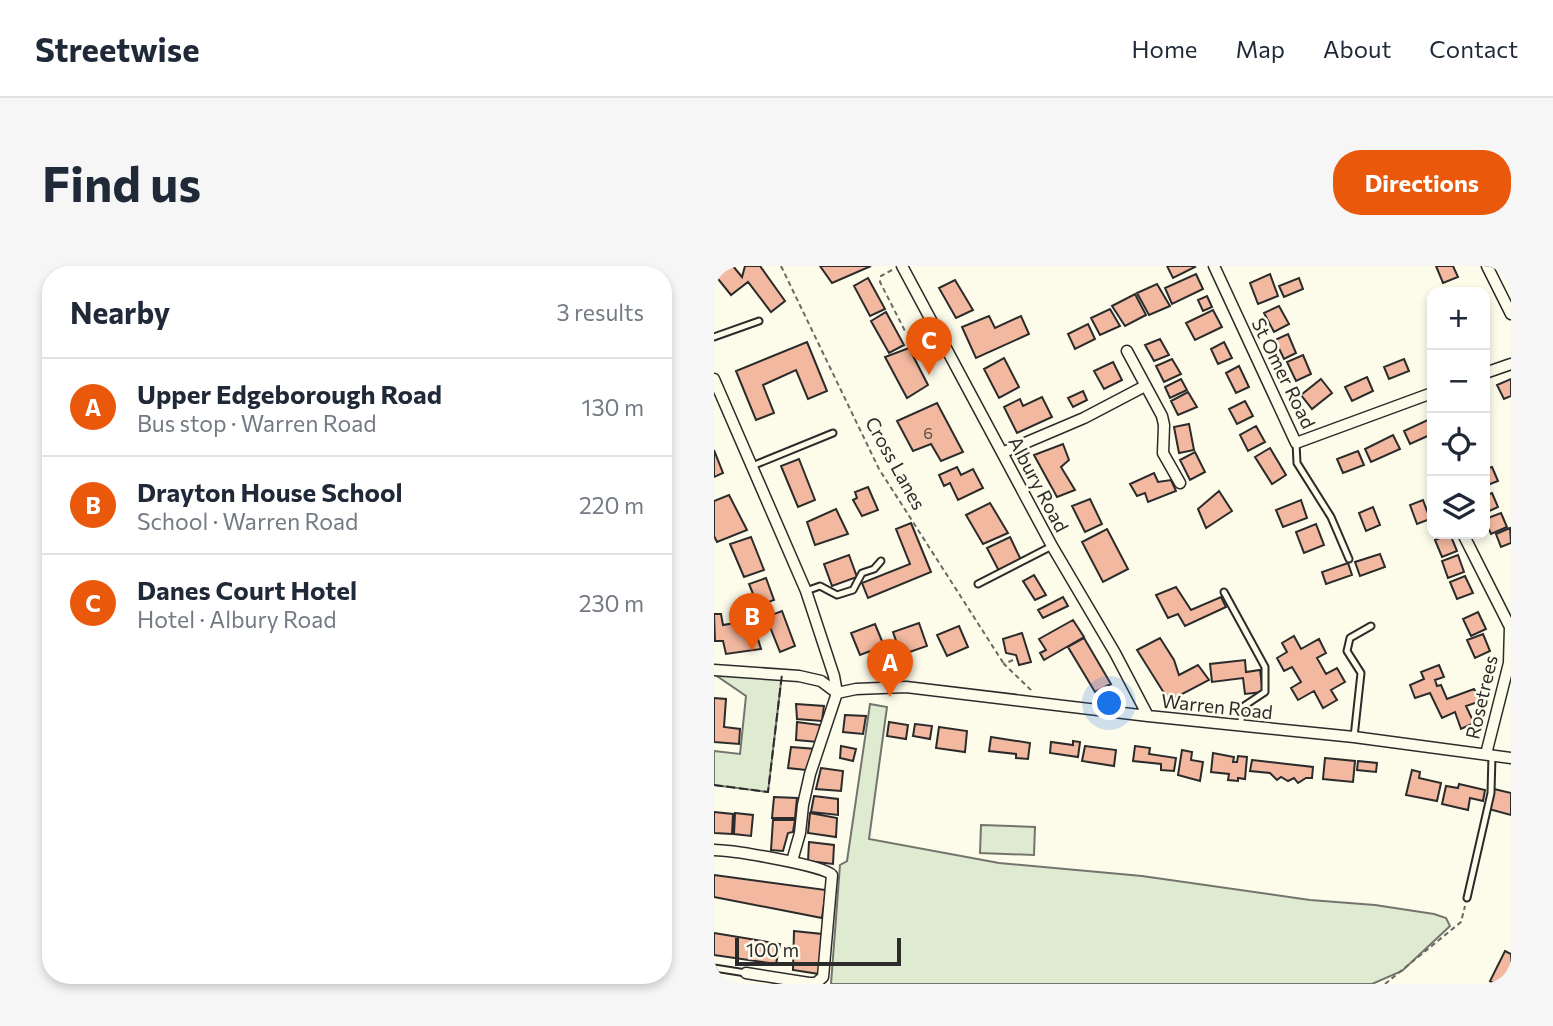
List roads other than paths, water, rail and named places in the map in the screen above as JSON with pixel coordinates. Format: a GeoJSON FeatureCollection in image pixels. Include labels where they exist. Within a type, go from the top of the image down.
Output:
{"type":"FeatureCollection","features":[{"type":"Feature","properties":{"kind":"street","name":"Albury Road"},"geometry":{"type":"LineString","coordinates":[[901,266],[1004,452],[1052,546],[1115,653],[1148,716]]}},
{"type":"Feature","properties":{"kind":"street","name":"St Omer Road"},"geometry":{"type":"LineString","coordinates":[[1214,266],[1296,443],[1427,395]]}},
{"type":"Feature","properties":{"kind":"street"},"geometry":{"type":"LineString","coordinates":[[1488,266],[1511,314]]}},
{"type":"Feature","properties":{"kind":"street"},"geometry":{"type":"LineString","coordinates":[[1127,351],[1162,416],[1163,453],[1180,483]]}},
{"type":"Feature","properties":{"kind":"street"},"geometry":{"type":"LineString","coordinates":[[1490,371],[1511,364]]}},
{"type":"Feature","properties":{"kind":"street"},"geometry":{"type":"LineString","coordinates":[[714,379],[806,592],[834,676],[837,693],[810,774],[800,834],[792,861]]}},
{"type":"Feature","properties":{"kind":"street"},"geometry":{"type":"LineString","coordinates":[[1004,452],[1084,418],[1145,386]]}},
{"type":"Feature","properties":{"kind":"street","name":"Rosetrees"},"geometry":{"type":"LineString","coordinates":[[1466,539],[1510,626],[1510,656],[1489,754]]}},
{"type":"Feature","properties":{"kind":"street"},"geometry":{"type":"LineString","coordinates":[[714,670],[774,673],[821,681],[837,693]]}},
{"type":"Feature","properties":{"kind":"street","name":"Warren Road"},"geometry":{"type":"LineString","coordinates":[[837,693],[856,689],[906,687],[1354,737],[1511,758]]}},
{"type":"Feature","properties":{"kind":"street"},"geometry":{"type":"LineString","coordinates":[[714,850],[734,850],[780,861],[792,861],[825,869],[832,874],[823,977],[809,983],[760,980],[746,973]]}},
{"type":"Feature","properties":{"kind":"lane"},"geometry":{"type":"LineString","coordinates":[[714,337],[759,321]]}},
{"type":"Feature","properties":{"kind":"lane"},"geometry":{"type":"LineString","coordinates":[[752,466],[833,433]]}},
{"type":"Feature","properties":{"kind":"lane"},"geometry":{"type":"LineString","coordinates":[[1296,443],[1297,463],[1331,517],[1349,559]]}},
{"type":"Feature","properties":{"kind":"lane"},"geometry":{"type":"LineString","coordinates":[[978,584],[1052,546]]}},
{"type":"Feature","properties":{"kind":"lane"},"geometry":{"type":"LineString","coordinates":[[806,592],[820,586],[836,595],[853,590],[862,573],[874,569],[881,561]]}},
{"type":"Feature","properties":{"kind":"lane"},"geometry":{"type":"LineString","coordinates":[[1224,592],[1265,667],[1265,692],[1244,706],[1240,725]]}},
{"type":"Feature","properties":{"kind":"lane"},"geometry":{"type":"LineString","coordinates":[[1354,737],[1361,673],[1347,650],[1350,638],[1371,626]]}},
{"type":"Feature","properties":{"kind":"lane"},"geometry":{"type":"LineString","coordinates":[[1467,898],[1491,793],[1489,754]]}},
{"type":"Feature","properties":{"kind":"lane"},"geometry":{"type":"LineString","coordinates":[[714,968],[746,973]]}},
{"type":"Feature","properties":{"kind":"place","name":"Danes Court Hotel"},"geometry":{"type":"Point","coordinates":[929,375]}},
{"type":"Feature","properties":{"kind":"place","name":"Drayton House School"},"geometry":{"type":"Point","coordinates":[752,651]}},
{"type":"Feature","properties":{"kind":"place","name":"Upper Edgeborough Road"},"geometry":{"type":"Point","coordinates":[890,697]}}]}
